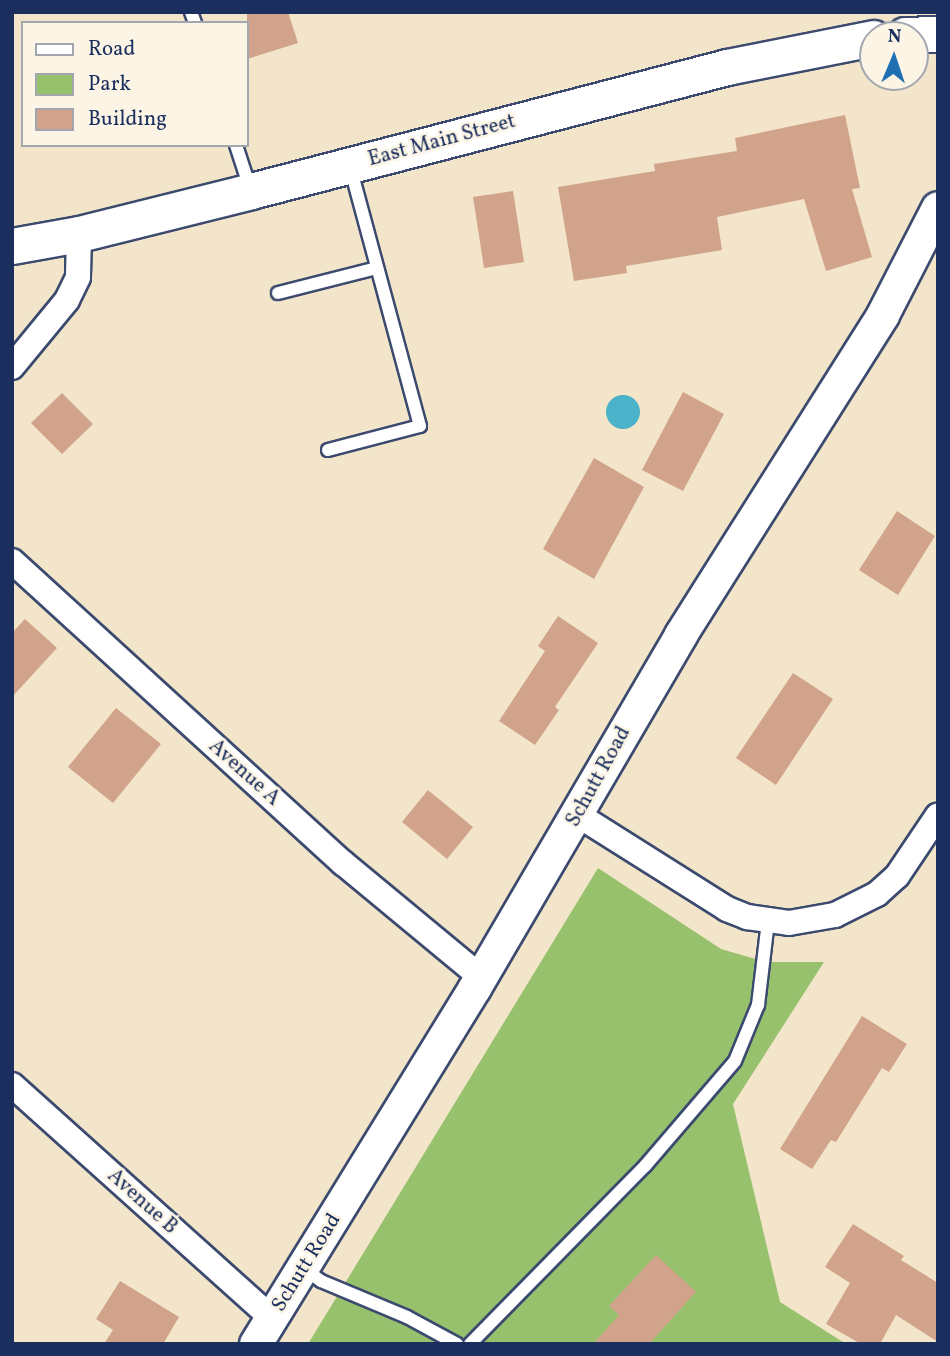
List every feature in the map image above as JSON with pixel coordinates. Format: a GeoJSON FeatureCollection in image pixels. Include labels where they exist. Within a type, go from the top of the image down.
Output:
{"type":"FeatureCollection","features":[{"type":"Feature","properties":{"kind":"main road","name":"East Main Street"},"geometry":{"type":"LineString","coordinates":[[12,246],[79,234],[251,191],[727,67],[859,41]]}},
{"type":"Feature","properties":{"kind":"street","name":"Schutt Road"},"geometry":{"type":"LineString","coordinates":[[264,1331],[579,815],[681,635],[883,315],[938,208]]}},
{"type":"Feature","properties":{"kind":"street"},"geometry":{"type":"LineString","coordinates":[[12,367],[66,300],[78,277],[79,234]]}},
{"type":"Feature","properties":{"kind":"street","name":"Avenue A"},"geometry":{"type":"LineString","coordinates":[[12,561],[343,863],[481,977]]}},
{"type":"Feature","properties":{"kind":"street"},"geometry":{"type":"LineString","coordinates":[[579,815],[708,899],[747,917],[768,921],[813,921],[835,915],[867,900],[897,876],[938,815]]}},
{"type":"Feature","properties":{"kind":"street","name":"Avenue B"},"geometry":{"type":"LineString","coordinates":[[12,1085],[264,1331]]}},
{"type":"Feature","properties":{"kind":"lane"},"geometry":{"type":"LineString","coordinates":[[237,147],[251,191]]}},
{"type":"Feature","properties":{"kind":"lane"},"geometry":{"type":"LineString","coordinates":[[328,450],[419,426],[350,165]]}},
{"type":"Feature","properties":{"kind":"lane"},"geometry":{"type":"LineString","coordinates":[[278,293],[377,268]]}},
{"type":"Feature","properties":{"kind":"lane"},"geometry":{"type":"LineString","coordinates":[[470,1344],[645,1166],[735,1061],[758,1005],[768,921]]}},
{"type":"Feature","properties":{"kind":"lane"},"geometry":{"type":"LineString","coordinates":[[304,1269],[321,1281],[407,1317],[457,1344]]}},
{"type":"Feature","properties":{"kind":"green space"},"geometry":{"type":"Polygon","coordinates":[[[598,868],[721,949],[766,962],[824,962],[733,1104],[780,1302],[846,1344],[308,1344],[598,868]]]}},
{"type":"Feature","properties":{"kind":"water"},"geometry":{"type":"Polygon","coordinates":[[[623,395],[635,400],[640,412],[635,424],[623,429],[611,424],[606,412],[611,400],[623,395]]]}},
{"type":"Feature","properties":{"kind":"building"},"geometry":{"type":"Polygon","coordinates":[[[247,12],[288,12],[298,43],[248,59],[247,12]]]}},
{"type":"Feature","properties":{"kind":"building"},"geometry":{"type":"Polygon","coordinates":[[[845,115],[860,188],[852,189],[872,257],[826,271],[804,199],[717,217],[722,250],[626,266],[627,273],[574,281],[558,187],[655,171],[654,164],[737,151],[735,138],[845,115]]]}},
{"type":"Feature","properties":{"kind":"building"},"geometry":{"type":"Polygon","coordinates":[[[513,191],[524,262],[484,268],[473,197],[513,191]]]}},
{"type":"Feature","properties":{"kind":"building"},"geometry":{"type":"Polygon","coordinates":[[[683,392],[724,414],[683,491],[642,470],[683,392]]]}},
{"type":"Feature","properties":{"kind":"building"},"geometry":{"type":"Polygon","coordinates":[[[62,393],[93,424],[62,454],[31,423],[62,393]]]}},
{"type":"Feature","properties":{"kind":"building"},"geometry":{"type":"Polygon","coordinates":[[[594,458],[644,487],[594,579],[543,549],[594,458]]]}},
{"type":"Feature","properties":{"kind":"building"},"geometry":{"type":"Polygon","coordinates":[[[897,511],[935,536],[898,595],[859,570],[897,511]]]}},
{"type":"Feature","properties":{"kind":"building"},"geometry":{"type":"Polygon","coordinates":[[[558,616],[598,643],[555,707],[559,710],[535,745],[499,721],[545,651],[538,646],[558,616]]]}},
{"type":"Feature","properties":{"kind":"building"},"geometry":{"type":"Polygon","coordinates":[[[25,619],[57,648],[12,697],[12,633],[25,619]]]}},
{"type":"Feature","properties":{"kind":"building"},"geometry":{"type":"Polygon","coordinates":[[[793,673],[833,699],[776,785],[736,758],[793,673]]]}},
{"type":"Feature","properties":{"kind":"building"},"geometry":{"type":"Polygon","coordinates":[[[116,708],[161,744],[113,803],[68,767],[116,708]]]}},
{"type":"Feature","properties":{"kind":"building"},"geometry":{"type":"Polygon","coordinates":[[[428,790],[473,827],[447,859],[402,822],[428,790]]]}},
{"type":"Feature","properties":{"kind":"building"},"geometry":{"type":"Polygon","coordinates":[[[862,1016],[907,1044],[889,1072],[882,1068],[836,1142],[831,1140],[812,1169],[780,1149],[862,1016]]]}},
{"type":"Feature","properties":{"kind":"building"},"geometry":{"type":"Polygon","coordinates":[[[853,1224],[904,1256],[901,1260],[938,1283],[938,1342],[896,1315],[880,1344],[861,1344],[826,1324],[850,1283],[825,1267],[853,1224]]]}},
{"type":"Feature","properties":{"kind":"building"},"geometry":{"type":"Polygon","coordinates":[[[656,1255],[696,1292],[649,1344],[593,1344],[619,1315],[609,1306],[656,1255]]]}},
{"type":"Feature","properties":{"kind":"building"},"geometry":{"type":"Polygon","coordinates":[[[120,1281],[179,1317],[163,1344],[104,1344],[113,1330],[96,1319],[120,1281]]]}}]}
